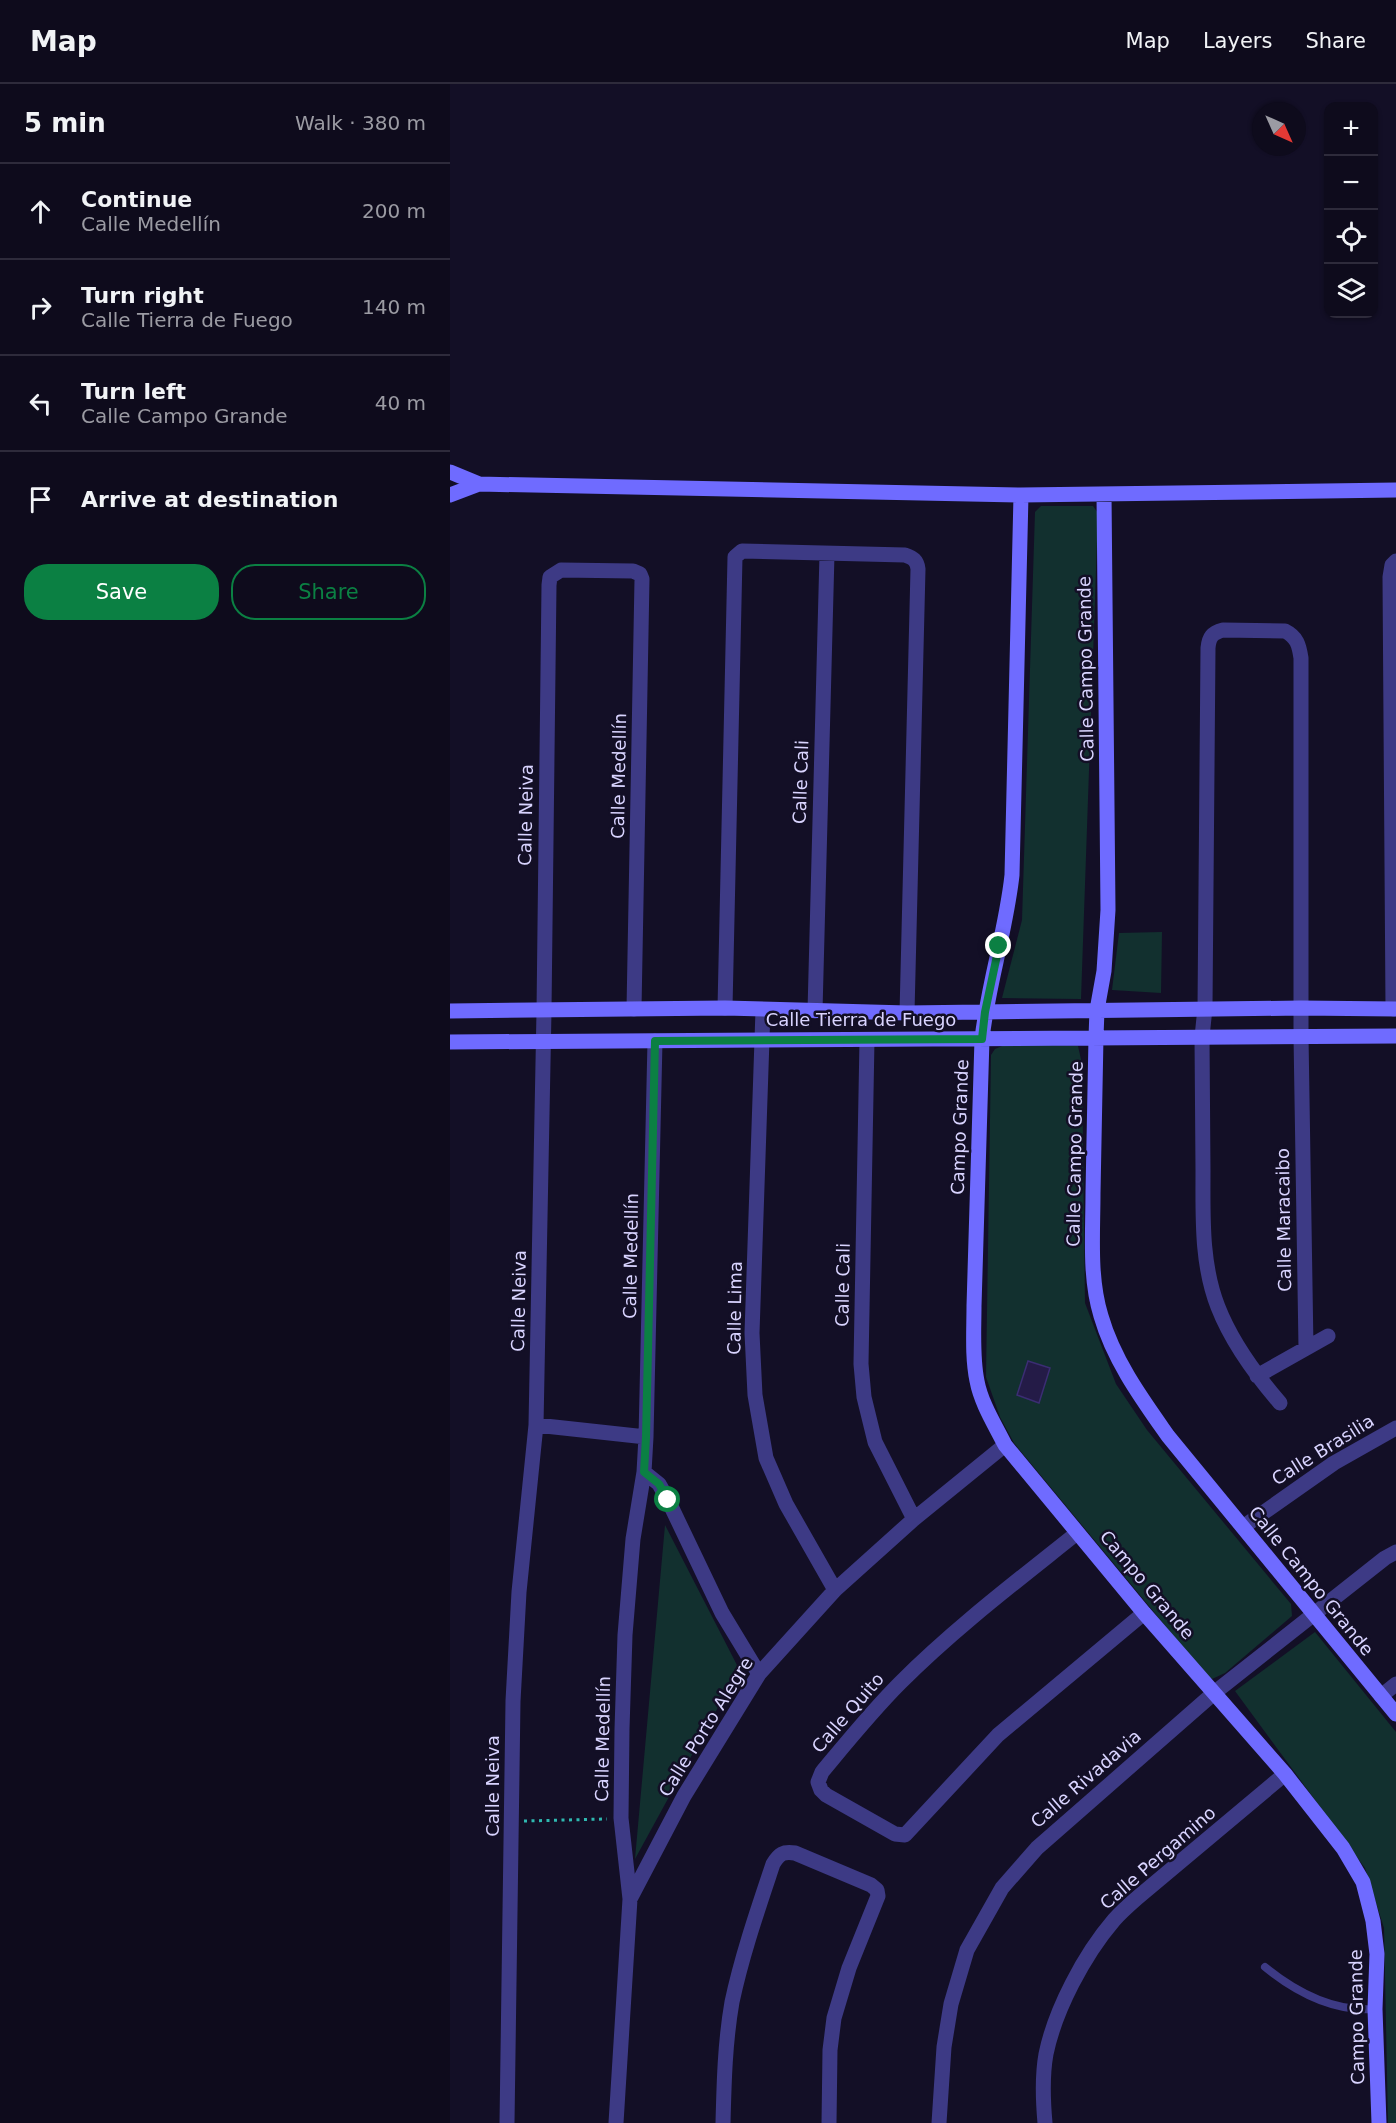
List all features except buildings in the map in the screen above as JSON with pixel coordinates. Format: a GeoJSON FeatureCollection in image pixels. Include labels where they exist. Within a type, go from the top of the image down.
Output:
{"type":"FeatureCollection","features":[{"type":"Feature","properties":{"kind":"street"},"geometry":{"type":"LineString","coordinates":[[450,472],[479,484],[1021,495],[1396,490]]}},
{"type":"Feature","properties":{"kind":"street"},"geometry":{"type":"LineString","coordinates":[[450,495],[479,484]]}},
{"type":"Feature","properties":{"kind":"street","name":"Calle Campo Grande"},"geometry":{"type":"LineString","coordinates":[[1104,494],[1108,910],[1104,971],[1097,1010],[1093,1252],[1094,1282],[1101,1317],[1114,1350],[1141,1397],[1168,1436],[1396,1714]]}},
{"type":"Feature","properties":{"kind":"street"},"geometry":{"type":"LineString","coordinates":[[982,1039],[985,1012],[1012,876],[1021,495]]}},
{"type":"Feature","properties":{"kind":"street"},"geometry":{"type":"LineString","coordinates":[[724,1008],[735,557],[742,551],[905,555],[913,557],[917,563],[907,1013]]}},
{"type":"Feature","properties":{"kind":"street","name":"Calle Cali"},"geometry":{"type":"LineString","coordinates":[[815,1011],[827,554]]}},
{"type":"Feature","properties":{"kind":"street"},"geometry":{"type":"LineString","coordinates":[[1395,1010],[1390,577],[1392,565],[1396,561]]}},
{"type":"Feature","properties":{"kind":"street","name":"Calle Neiva"},"geometry":{"type":"LineString","coordinates":[[507,2123],[513,1701],[518,1614],[536,1425],[550,577],[561,570],[633,571],[640,574],[642,579]]}},
{"type":"Feature","properties":{"kind":"street","name":"Calle Medellín"},"geometry":{"type":"LineString","coordinates":[[634,1009],[642,579]]}},
{"type":"Feature","properties":{"kind":"street","name":"Calle Maracaibo"},"geometry":{"type":"LineString","coordinates":[[1205,1008],[1209,638],[1215,632],[1223,630],[1285,631],[1292,635],[1298,643],[1301,658],[1301,1036],[1306,1348]]}},
{"type":"Feature","properties":{"kind":"street","name":"Calle Tierra de Fuego"},"geometry":{"type":"LineString","coordinates":[[544,1011],[724,1008],[907,1013],[1205,1008],[1395,1010]]}},
{"type":"Feature","properties":{"kind":"street"},"geometry":{"type":"LineString","coordinates":[[1205,1008],[1202,1037],[1203,1236],[1208,1269],[1218,1306],[1236,1344],[1257,1376],[1280,1403]]}},
{"type":"Feature","properties":{"kind":"street","name":"Calle Lima"},"geometry":{"type":"LineString","coordinates":[[763,1010],[752,1333],[755,1395],[766,1458],[786,1504],[835,1590]]}},
{"type":"Feature","properties":{"kind":"street"},"geometry":{"type":"LineString","coordinates":[[450,1011],[544,1011]]}},
{"type":"Feature","properties":{"kind":"street","name":"Calle Tierra de Fuego"},"geometry":{"type":"LineString","coordinates":[[543,1042],[1396,1036]]}},
{"type":"Feature","properties":{"kind":"street","name":"Campo Grande"},"geometry":{"type":"LineString","coordinates":[[982,1039],[974,1306],[977,1382],[1005,1444],[1144,1613],[1285,1774],[1343,1848],[1363,1882],[1373,1921],[1377,1954],[1375,2008],[1379,2123]]}},
{"type":"Feature","properties":{"kind":"street","name":"Calle Cali"},"geometry":{"type":"LineString","coordinates":[[867,1040],[861,1364],[864,1397],[875,1442],[914,1519]]}},
{"type":"Feature","properties":{"kind":"street","name":"Calle Medellín"},"geometry":{"type":"LineString","coordinates":[[630,1899],[621,1818],[622,1729],[633,1539],[644,1472],[646,1437],[655,1041]]}},
{"type":"Feature","properties":{"kind":"street"},"geometry":{"type":"LineString","coordinates":[[450,1042],[543,1042]]}},
{"type":"Feature","properties":{"kind":"street"},"geometry":{"type":"LineString","coordinates":[[1257,1376],[1328,1336]]}},
{"type":"Feature","properties":{"kind":"street"},"geometry":{"type":"LineString","coordinates":[[536,1425],[646,1437]]}},
{"type":"Feature","properties":{"kind":"street","name":"Calle Brasilia"},"geometry":{"type":"LineString","coordinates":[[1243,1527],[1334,1463],[1396,1428]]}},
{"type":"Feature","properties":{"kind":"street","name":"Calle Porto Alegre"},"geometry":{"type":"LineString","coordinates":[[616,2123],[630,1899],[684,1796],[759,1674],[835,1590],[914,1519],[1005,1444]]}},
{"type":"Feature","properties":{"kind":"street"},"geometry":{"type":"LineString","coordinates":[[644,1472],[659,1484],[722,1613],[759,1674]]}},
{"type":"Feature","properties":{"kind":"street","name":"Calle Quito"},"geometry":{"type":"LineString","coordinates":[[1077,1533],[985,1607],[899,1683],[822,1772],[818,1782],[821,1790],[895,1834],[905,1835],[998,1735],[1144,1613]]}},
{"type":"Feature","properties":{"kind":"street","name":"Calle Rivadavia"},"geometry":{"type":"LineString","coordinates":[[939,2123],[944,2047],[951,2004],[967,1950],[1002,1888],[1036,1848],[1214,1693],[1385,1558],[1396,1552]]}},
{"type":"Feature","properties":{"kind":"street"},"geometry":{"type":"LineString","coordinates":[[1381,1696],[1396,1684]]}},
{"type":"Feature","properties":{"kind":"street","name":"Calle Pergamino"},"geometry":{"type":"LineString","coordinates":[[1045,2123],[1046,2056],[1049,2042],[1078,1973],[1096,1944],[1114,1920],[1137,1898],[1285,1774]]}},
{"type":"Feature","properties":{"kind":"street"},"geometry":{"type":"LineString","coordinates":[[723,2123],[729,2024],[733,2001],[752,1927],[773,1864],[785,1851],[795,1853],[871,1885],[877,1890],[878,1896],[849,1968],[834,2018],[830,2050],[829,2123]]}},
{"type":"Feature","properties":{"kind":"lane"},"geometry":{"type":"LineString","coordinates":[[1265,1967],[1290,1987],[1314,1998],[1359,2010],[1375,2008]]}},
{"type":"Feature","properties":{"kind":"path"},"geometry":{"type":"LineString","coordinates":[[513,1821],[621,1818]]}},
{"type":"Feature","properties":{"kind":"green space"},"geometry":{"type":"Polygon","coordinates":[[[1041,506],[1093,506],[1098,513],[1081,999],[1002,998],[1022,920],[1035,512],[1041,506]]]}},
{"type":"Feature","properties":{"kind":"green space"},"geometry":{"type":"Polygon","coordinates":[[[1162,932],[1161,993],[1112,990],[1119,933],[1162,932]]]}},
{"type":"Feature","properties":{"kind":"green space"},"geometry":{"type":"Polygon","coordinates":[[[1007,1044],[1078,1046],[1082,1064],[1085,1303],[1116,1384],[1147,1430],[1291,1604],[1292,1616],[1225,1673],[1212,1679],[1206,1675],[1014,1443],[1000,1417],[986,1377],[991,1055],[995,1049],[1007,1044]]]}},
{"type":"Feature","properties":{"kind":"green space"},"geometry":{"type":"Polygon","coordinates":[[[665,1525],[739,1669],[635,1859],[665,1525]]]}},
{"type":"Feature","properties":{"kind":"green space"},"geometry":{"type":"Polygon","coordinates":[[[1315,1632],[1396,1732],[1396,2123],[1388,2123],[1384,1928],[1365,1868],[1235,1691],[1315,1632]]]}},
{"type":"Feature","properties":{"kind":"route"},"geometry":{"type":"LineString","coordinates":[[668,1500],[659,1484],[644,1472],[655,1041],[982,1039],[985,1012],[999,946]]}}]}
